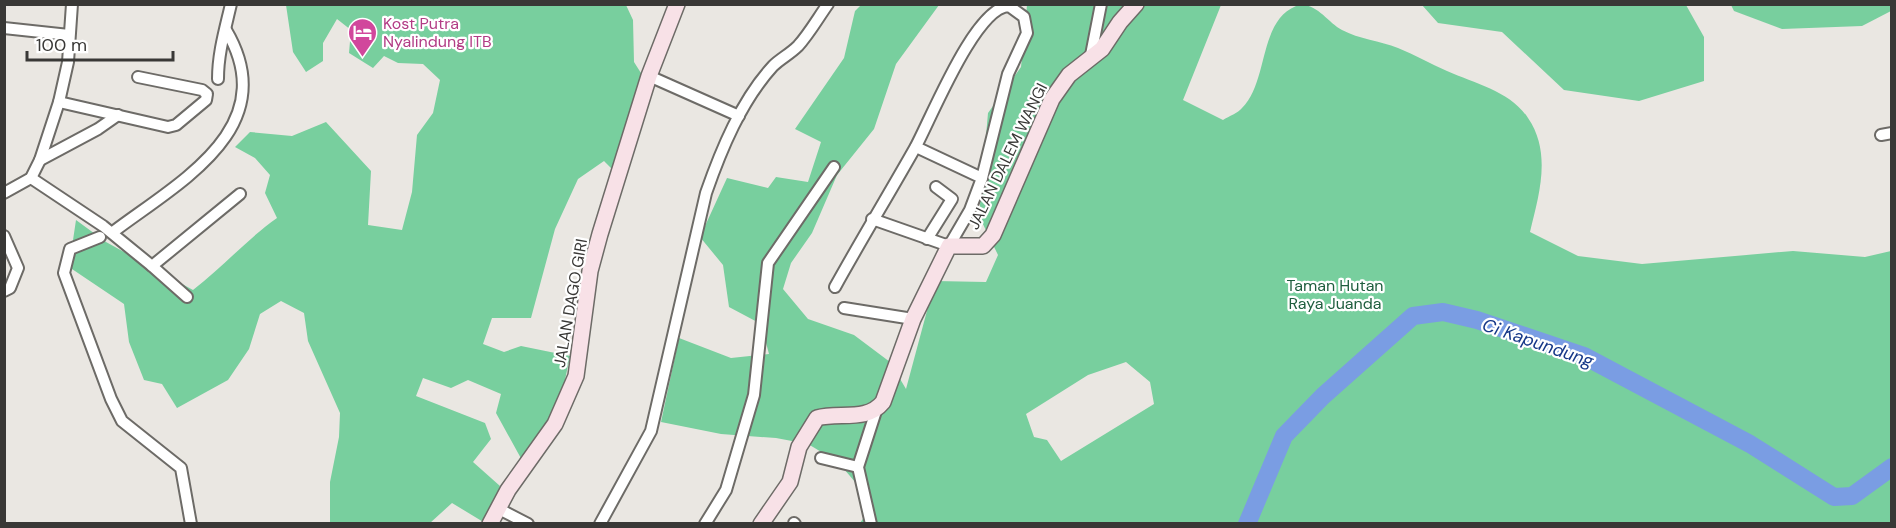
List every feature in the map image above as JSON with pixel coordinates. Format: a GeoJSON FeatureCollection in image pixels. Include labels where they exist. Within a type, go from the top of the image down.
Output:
{"type":"FeatureCollection","features":[{"type":"Feature","properties":{"kind":"street"},"geometry":{"type":"LineString","coordinates":[[4,193],[31,177],[40,160],[59,102],[68,62],[72,4]]}},
{"type":"Feature","properties":{"kind":"street"},"geometry":{"type":"LineString","coordinates":[[218,79],[220,44],[226,30],[231,4]]}},
{"type":"Feature","properties":{"kind":"street","name":"JALAN DAGO GIRI"},"geometry":{"type":"LineString","coordinates":[[490,524],[497,508],[555,424],[576,376],[590,272],[649,76],[677,4]]}},
{"type":"Feature","properties":{"kind":"street"},"geometry":{"type":"LineString","coordinates":[[600,524],[651,431],[706,193],[739,116],[773,66],[798,46],[828,4]]}},
{"type":"Feature","properties":{"kind":"street"},"geometry":{"type":"LineString","coordinates":[[1089,61],[1101,4]]}},
{"type":"Feature","properties":{"kind":"street","name":"JALAN DALEM WANGI"},"geometry":{"type":"LineString","coordinates":[[949,246],[983,246],[993,235],[1052,99],[1069,75],[1102,50],[1120,22],[1136,4]]}},
{"type":"Feature","properties":{"kind":"street"},"geometry":{"type":"LineString","coordinates":[[835,287],[872,219],[916,147],[949,76],[967,47],[995,10],[1003,6],[1015,9],[1024,17],[1027,33],[1008,74],[982,178],[970,210],[949,246],[913,319],[883,402],[876,411],[858,467],[870,524]]}},
{"type":"Feature","properties":{"kind":"street"},"geometry":{"type":"LineString","coordinates":[[4,28],[69,35]]}},
{"type":"Feature","properties":{"kind":"street"},"geometry":{"type":"LineString","coordinates":[[191,524],[181,468],[123,421],[111,399],[64,273],[69,249],[106,232],[176,188],[227,136],[238,117],[244,93],[236,47],[226,30]]}},
{"type":"Feature","properties":{"kind":"street"},"geometry":{"type":"LineString","coordinates":[[649,76],[739,116]]}},
{"type":"Feature","properties":{"kind":"street"},"geometry":{"type":"LineString","coordinates":[[59,102],[168,127],[176,125],[206,100],[207,94],[202,90],[138,77]]}},
{"type":"Feature","properties":{"kind":"street"},"geometry":{"type":"LineString","coordinates":[[40,160],[98,129],[118,115]]}},
{"type":"Feature","properties":{"kind":"street"},"geometry":{"type":"LineString","coordinates":[[916,147],[982,178]]}},
{"type":"Feature","properties":{"kind":"street"},"geometry":{"type":"LineString","coordinates":[[705,524],[726,490],[754,395],[768,263],[834,167]]}},
{"type":"Feature","properties":{"kind":"street"},"geometry":{"type":"LineString","coordinates":[[31,177],[152,266],[188,297]]}},
{"type":"Feature","properties":{"kind":"street"},"geometry":{"type":"LineString","coordinates":[[927,239],[952,199],[936,188]]}},
{"type":"Feature","properties":{"kind":"street"},"geometry":{"type":"LineString","coordinates":[[152,266],[240,194]]}},
{"type":"Feature","properties":{"kind":"street"},"geometry":{"type":"LineString","coordinates":[[872,219],[949,246]]}},
{"type":"Feature","properties":{"kind":"street"},"geometry":{"type":"LineString","coordinates":[[4,236],[18,268],[15,279],[4,291]]}},
{"type":"Feature","properties":{"kind":"street"},"geometry":{"type":"LineString","coordinates":[[844,308],[913,319]]}},
{"type":"Feature","properties":{"kind":"street"},"geometry":{"type":"LineString","coordinates":[[761,524],[790,482],[799,447],[817,418],[854,416],[876,411]]}},
{"type":"Feature","properties":{"kind":"street"},"geometry":{"type":"LineString","coordinates":[[821,458],[858,467]]}},
{"type":"Feature","properties":{"kind":"street"},"geometry":{"type":"LineString","coordinates":[[497,508],[528,524]]}},
{"type":"Feature","properties":{"kind":"green space"},"geometry":{"type":"Polygon","coordinates":[[[1891,4],[1891,11],[1862,26],[1782,29],[1734,11],[1731,5],[1891,4]]]}},
{"type":"Feature","properties":{"kind":"green space"},"geometry":{"type":"Polygon","coordinates":[[[286,5],[626,5],[633,20],[634,62],[646,81],[617,174],[604,161],[578,179],[555,229],[531,318],[492,318],[483,344],[504,352],[521,346],[570,356],[561,399],[523,462],[496,413],[501,394],[468,380],[451,388],[423,378],[416,396],[485,423],[491,439],[473,462],[500,486],[485,523],[452,503],[430,523],[330,523],[330,482],[339,437],[340,413],[308,341],[304,313],[281,301],[260,314],[249,349],[228,380],[177,408],[162,384],[144,380],[129,342],[124,304],[69,267],[76,220],[106,242],[193,290],[277,218],[265,193],[270,175],[255,158],[235,147],[250,132],[292,136],[326,122],[371,171],[368,225],[402,230],[412,192],[417,135],[433,113],[440,80],[423,64],[398,63],[384,56],[373,68],[349,53],[351,30],[337,19],[323,43],[323,61],[306,72],[293,52],[286,5]]]}},
{"type":"Feature","properties":{"kind":"green space","name":"Taman Hutan Raya Juanda"},"geometry":{"type":"Polygon","coordinates":[[[861,5],[939,5],[896,64],[874,129],[837,175],[812,233],[791,263],[783,289],[808,319],[854,335],[890,362],[906,389],[935,281],[986,282],[998,255],[979,216],[988,113],[1021,67],[1027,5],[1221,5],[1183,100],[1223,120],[1240,110],[1251,97],[1275,25],[1284,14],[1296,6],[1303,5],[1315,9],[1342,30],[1404,51],[1492,89],[1521,109],[1535,131],[1542,160],[1540,189],[1530,232],[1578,256],[1642,264],[1793,251],[1865,257],[1891,251],[1891,523],[860,523],[865,516],[861,489],[838,462],[808,444],[776,438],[721,434],[661,422],[679,338],[731,358],[769,354],[761,324],[729,307],[723,265],[700,237],[727,178],[768,188],[776,177],[808,182],[821,142],[795,129],[844,58],[855,11],[861,5]],[[1126,362],[1088,375],[1026,414],[1034,437],[1047,440],[1061,461],[1154,404],[1150,382],[1126,362]]]}},
{"type":"Feature","properties":{"kind":"green space"},"geometry":{"type":"Polygon","coordinates":[[[1422,5],[1686,5],[1704,37],[1704,81],[1639,101],[1564,90],[1502,32],[1438,23],[1422,5]]]}},
{"type":"Feature","properties":{"kind":"waterway","name":"Ci Kapundung"},"geometry":{"type":"LineString","coordinates":[[1247,524],[1284,436],[1323,396],[1413,316],[1443,312],[1477,320],[1584,356],[1750,444],[1834,497],[1852,496],[1892,467]]}},
{"type":"Feature","properties":{"kind":"place","name":"Kost Putra Nyalindung ITB"},"geometry":{"type":"Point","coordinates":[362,58]}}]}
